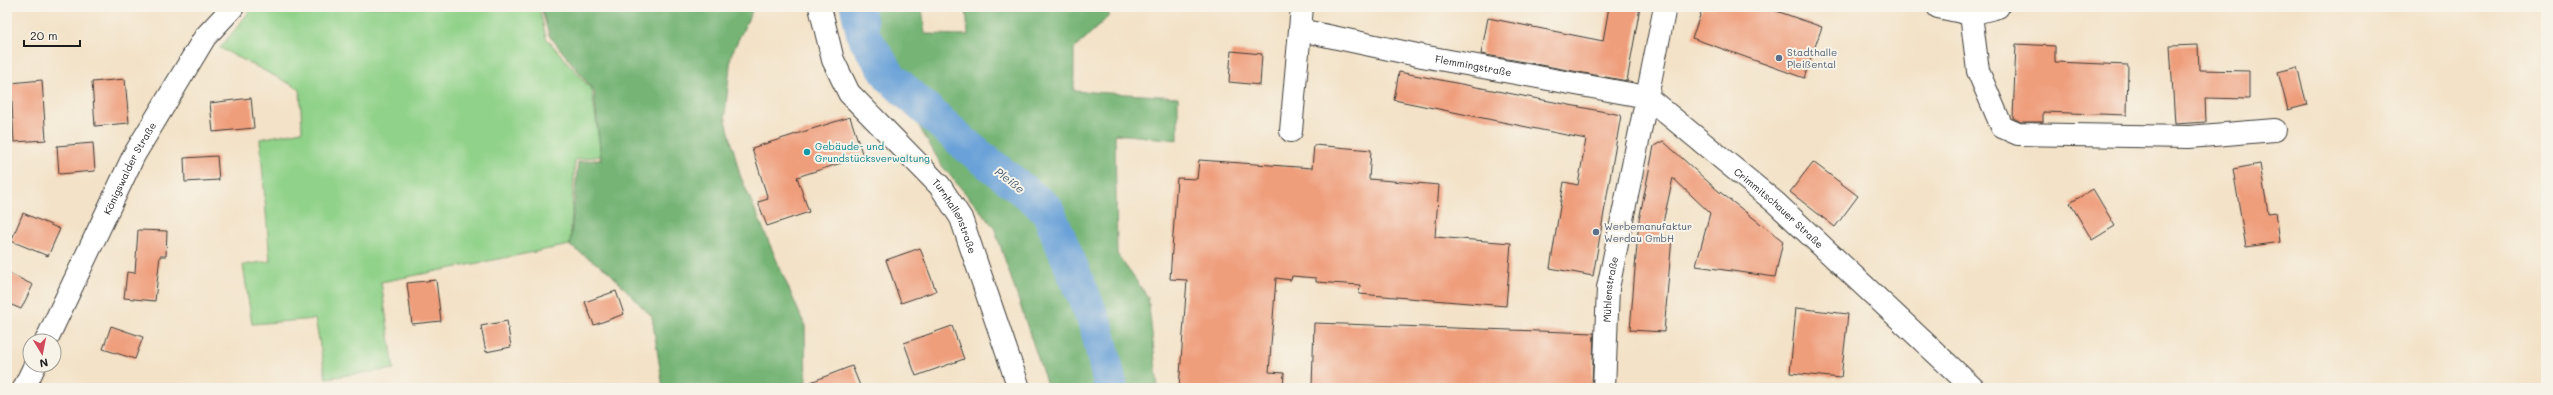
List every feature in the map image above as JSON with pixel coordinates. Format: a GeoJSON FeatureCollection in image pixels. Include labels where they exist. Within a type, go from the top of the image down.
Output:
{"type":"FeatureCollection","features":[{"type":"Feature","properties":{"kind":"street","name":"Königswalder Straße"},"geometry":{"type":"LineString","coordinates":[[50,333],[134,155],[205,37],[233,7]]}},
{"type":"Feature","properties":{"kind":"street","name":"Turnhallenstraße"},"geometry":{"type":"LineString","coordinates":[[820,7],[833,60],[849,93],[940,186],[961,218],[1019,388]]}},
{"type":"Feature","properties":{"kind":"street"},"geometry":{"type":"LineString","coordinates":[[1291,131],[1302,7]]}},
{"type":"Feature","properties":{"kind":"street"},"geometry":{"type":"LineString","coordinates":[[1647,97],[1665,7]]}},
{"type":"Feature","properties":{"kind":"street"},"geometry":{"type":"LineString","coordinates":[[1938,7],[1971,14],[1998,7]]}},
{"type":"Feature","properties":{"kind":"street"},"geometry":{"type":"LineString","coordinates":[[1971,14],[1978,72],[2002,127],[2018,134],[2189,137],[2275,130]]}},
{"type":"Feature","properties":{"kind":"street","name":"Flemmingstraße"},"geometry":{"type":"LineString","coordinates":[[1300,30],[1422,56],[1647,97]]}},
{"type":"Feature","properties":{"kind":"street","name":"Mühlenstraße"},"geometry":{"type":"LineString","coordinates":[[1604,388],[1608,288],[1647,97]]}},
{"type":"Feature","properties":{"kind":"street","name":"Crimmitschauer Straße"},"geometry":{"type":"LineString","coordinates":[[1647,97],[1776,203],[1973,388]]}},
{"type":"Feature","properties":{"kind":"street"},"geometry":{"type":"LineString","coordinates":[[24,388],[31,373]]}},
{"type":"Feature","properties":{"kind":"green space"},"geometry":{"type":"Polygon","coordinates":[[[253,7],[539,7],[546,38],[592,90],[601,156],[575,160],[570,245],[381,282],[394,369],[326,378],[315,319],[252,324],[243,265],[270,261],[260,139],[302,131],[300,89],[220,48],[253,7]]]}},
{"type":"Feature","properties":{"kind":"green space"},"geometry":{"type":"Polygon","coordinates":[[[541,7],[754,7],[731,55],[725,116],[740,175],[805,326],[806,388],[663,388],[652,317],[608,271],[570,246],[578,162],[601,159],[594,91],[549,35],[541,7]]]}},
{"type":"Feature","properties":{"kind":"green space"},"geometry":{"type":"Polygon","coordinates":[[[857,7],[922,7],[925,34],[968,35],[966,7],[1108,7],[1109,16],[1074,49],[1074,91],[1178,97],[1178,140],[1115,134],[1117,254],[1148,297],[1158,388],[1048,388],[994,227],[942,166],[891,78],[864,37],[857,7]]]}},
{"type":"Feature","properties":{"kind":"building"},"geometry":{"type":"Polygon","coordinates":[[[1609,7],[1640,7],[1627,81],[1481,54],[1488,18],[1603,41],[1609,7]]]}},
{"type":"Feature","properties":{"kind":"building","name":"Stadthalle Pleißental"},"geometry":{"type":"Polygon","coordinates":[[[1703,7],[1765,7],[1822,27],[1804,78],[1692,38],[1703,7]]]}},
{"type":"Feature","properties":{"kind":"building"},"geometry":{"type":"Polygon","coordinates":[[[2016,44],[2055,46],[2055,62],[2128,65],[2127,115],[2043,112],[2043,122],[2021,122],[2013,118],[2016,44]]]}},
{"type":"Feature","properties":{"kind":"building"},"geometry":{"type":"Polygon","coordinates":[[[2198,45],[2199,70],[2249,71],[2249,99],[2205,98],[2206,122],[2175,124],[2170,46],[2198,45]]]}},
{"type":"Feature","properties":{"kind":"building"},"geometry":{"type":"Polygon","coordinates":[[[1231,51],[1262,54],[1260,85],[1229,82],[1231,51]]]}},
{"type":"Feature","properties":{"kind":"building"},"geometry":{"type":"Polygon","coordinates":[[[2297,67],[2307,105],[2288,110],[2278,72],[2297,67]]]}},
{"type":"Feature","properties":{"kind":"building"},"geometry":{"type":"Polygon","coordinates":[[[1399,72],[1621,115],[1593,276],[1550,268],[1564,182],[1578,185],[1586,139],[1394,100],[1399,72]]]}},
{"type":"Feature","properties":{"kind":"building"},"geometry":{"type":"Polygon","coordinates":[[[125,79],[129,123],[95,126],[92,82],[125,79]]]}},
{"type":"Feature","properties":{"kind":"building"},"geometry":{"type":"Polygon","coordinates":[[[42,80],[46,140],[14,142],[11,83],[42,80]]]}},
{"type":"Feature","properties":{"kind":"building"},"geometry":{"type":"Polygon","coordinates":[[[251,98],[254,128],[213,132],[210,103],[251,98]]]}},
{"type":"Feature","properties":{"kind":"building","name":"Gebäude- und Grundstücksverwaltung"},"geometry":{"type":"Polygon","coordinates":[[[850,117],[863,156],[797,177],[809,212],[767,226],[758,202],[768,199],[752,148],[850,117]]]}},
{"type":"Feature","properties":{"kind":"building"},"geometry":{"type":"Polygon","coordinates":[[[1663,141],[1716,189],[1783,241],[1775,277],[1696,266],[1710,213],[1673,178],[1660,236],[1672,237],[1664,332],[1630,330],[1639,220],[1654,146],[1663,141]]]}},
{"type":"Feature","properties":{"kind":"building"},"geometry":{"type":"Polygon","coordinates":[[[93,143],[95,171],[59,174],[57,146],[93,143]]]}},
{"type":"Feature","properties":{"kind":"building"},"geometry":{"type":"Polygon","coordinates":[[[1314,145],[1371,150],[1369,179],[1439,185],[1435,237],[1511,243],[1506,306],[1359,294],[1360,285],[1316,282],[1316,278],[1292,276],[1291,280],[1276,278],[1269,372],[1284,373],[1283,388],[1179,388],[1187,280],[1170,279],[1177,178],[1197,179],[1199,160],[1312,168],[1314,145]]]}},
{"type":"Feature","properties":{"kind":"building"},"geometry":{"type":"Polygon","coordinates":[[[217,156],[219,180],[185,182],[184,158],[217,156]]]}},
{"type":"Feature","properties":{"kind":"building"},"geometry":{"type":"Polygon","coordinates":[[[1813,162],[1858,196],[1835,227],[1790,192],[1813,162]]]}},
{"type":"Feature","properties":{"kind":"building"},"geometry":{"type":"Polygon","coordinates":[[[2260,164],[2268,213],[2276,212],[2280,242],[2246,247],[2233,169],[2260,164]]]}},
{"type":"Feature","properties":{"kind":"building"},"geometry":{"type":"Polygon","coordinates":[[[2093,189],[2115,226],[2092,240],[2070,203],[2093,189]]]}},
{"type":"Feature","properties":{"kind":"building"},"geometry":{"type":"Polygon","coordinates":[[[23,213],[60,229],[48,256],[11,241],[23,213]]]}},
{"type":"Feature","properties":{"kind":"building"},"geometry":{"type":"Polygon","coordinates":[[[138,230],[167,231],[166,256],[160,256],[155,301],[124,298],[127,272],[135,273],[138,230]]]}},
{"type":"Feature","properties":{"kind":"building"},"geometry":{"type":"Polygon","coordinates":[[[920,248],[936,291],[901,303],[886,260],[920,248]]]}},
{"type":"Feature","properties":{"kind":"building"},"geometry":{"type":"Polygon","coordinates":[[[7,272],[33,285],[21,309],[7,303],[7,272]]]}},
{"type":"Feature","properties":{"kind":"building"},"geometry":{"type":"Polygon","coordinates":[[[436,280],[441,321],[412,324],[407,283],[436,280]]]}},
{"type":"Feature","properties":{"kind":"building"},"geometry":{"type":"Polygon","coordinates":[[[616,291],[624,314],[594,325],[585,302],[616,291]]]}},
{"type":"Feature","properties":{"kind":"building"},"geometry":{"type":"Polygon","coordinates":[[[1796,308],[1848,314],[1841,378],[1790,373],[1796,308]]]}},
{"type":"Feature","properties":{"kind":"building"},"geometry":{"type":"Polygon","coordinates":[[[507,321],[511,347],[486,352],[481,326],[507,321]]]}},
{"type":"Feature","properties":{"kind":"building"},"geometry":{"type":"Polygon","coordinates":[[[1314,323],[1594,333],[1592,388],[1312,388],[1314,323]]]}},
{"type":"Feature","properties":{"kind":"building"},"geometry":{"type":"Polygon","coordinates":[[[111,326],[143,337],[135,359],[103,349],[111,326]]]}},
{"type":"Feature","properties":{"kind":"building"},"geometry":{"type":"Polygon","coordinates":[[[952,326],[964,359],[916,376],[904,343],[952,326]]]}},
{"type":"Feature","properties":{"kind":"building"},"geometry":{"type":"Polygon","coordinates":[[[852,366],[861,388],[798,388],[798,387],[852,366]]]}},
{"type":"Feature","properties":{"kind":"waterway","name":"Pleiße"},"geometry":{"type":"LineString","coordinates":[[857,7],[864,37],[891,78],[967,146],[1047,209],[1097,328],[1111,388]]}},
{"type":"Feature","properties":{"kind":"place","name":"Stadthalle Pleißental"},"geometry":{"type":"Point","coordinates":[1779,58]}},
{"type":"Feature","properties":{"kind":"place","name":"Gebäude- und Grundstücksverwaltung"},"geometry":{"type":"Point","coordinates":[807,152]}},
{"type":"Feature","properties":{"kind":"place","name":"Werbemanufaktur Werdau GmbH"},"geometry":{"type":"Point","coordinates":[1596,232]}}]}
